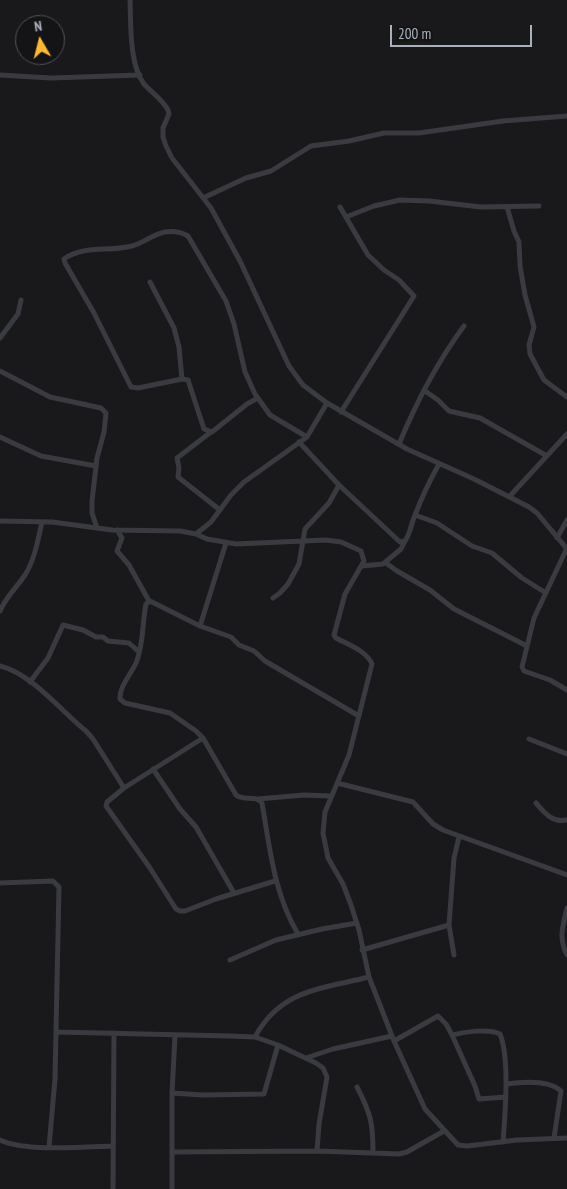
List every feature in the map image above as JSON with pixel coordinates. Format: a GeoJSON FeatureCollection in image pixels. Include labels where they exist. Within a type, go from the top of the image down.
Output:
{"type":"FeatureCollection","features":[{"type":"Feature","properties":{"kind":"street"},"geometry":{"type":"LineString","coordinates":[[130,0],[130,31],[134,56],[140,75],[143,82],[168,110],[169,114],[163,128],[163,138],[166,146],[172,158],[211,208],[240,261],[294,374],[303,385],[327,404],[399,444],[537,513],[567,549],[534,618],[522,667],[524,671],[550,680],[567,690]]}},
{"type":"Feature","properties":{"kind":"street"},"geometry":{"type":"LineString","coordinates":[[0,76],[51,78],[140,75]]}},
{"type":"Feature","properties":{"kind":"street"},"geometry":{"type":"LineString","coordinates":[[203,198],[246,178],[271,171],[311,146],[349,141],[384,133],[419,133],[503,121],[567,116]]}},
{"type":"Feature","properties":{"kind":"street"},"geometry":{"type":"LineString","coordinates":[[346,217],[374,206],[400,200],[429,200],[480,207],[539,206]]}},
{"type":"Feature","properties":{"kind":"street"},"geometry":{"type":"LineString","coordinates":[[340,207],[368,255],[411,291],[414,296],[341,412]]}},
{"type":"Feature","properties":{"kind":"street"},"geometry":{"type":"LineString","coordinates":[[507,207],[519,242],[520,266],[525,295],[534,327],[529,346],[530,354],[544,380],[567,397]]}},
{"type":"Feature","properties":{"kind":"street"},"geometry":{"type":"LineString","coordinates":[[212,432],[204,430],[188,380],[182,379],[138,388],[131,387],[114,351],[64,259],[74,252],[132,246],[154,235],[165,232],[188,236],[226,302],[234,324],[245,372],[258,398],[270,415],[306,437]]}},
{"type":"Feature","properties":{"kind":"street"},"geometry":{"type":"LineString","coordinates":[[150,282],[174,328],[179,347],[182,379]]}},
{"type":"Feature","properties":{"kind":"street"},"geometry":{"type":"LineString","coordinates":[[0,338],[18,314],[22,300]]}},
{"type":"Feature","properties":{"kind":"street"},"geometry":{"type":"LineString","coordinates":[[399,444],[408,422],[447,348],[464,326]]}},
{"type":"Feature","properties":{"kind":"street"},"geometry":{"type":"LineString","coordinates":[[0,371],[50,397],[104,410],[106,417],[96,466],[92,513],[97,528]]}},
{"type":"Feature","properties":{"kind":"street"},"geometry":{"type":"LineString","coordinates":[[425,391],[449,411],[480,418],[547,456]]}},
{"type":"Feature","properties":{"kind":"street"},"geometry":{"type":"LineString","coordinates":[[220,510],[178,477],[177,458],[247,404],[258,398]]}},
{"type":"Feature","properties":{"kind":"street"},"geometry":{"type":"LineString","coordinates":[[196,534],[207,527],[231,495],[244,482],[306,437],[327,404]]}},
{"type":"Feature","properties":{"kind":"street"},"geometry":{"type":"LineString","coordinates":[[508,497],[567,434]]}},
{"type":"Feature","properties":{"kind":"street"},"geometry":{"type":"LineString","coordinates":[[0,437],[41,456],[96,466]]}},
{"type":"Feature","properties":{"kind":"street"},"geometry":{"type":"LineString","coordinates":[[299,442],[340,485],[399,541],[405,541]]}},
{"type":"Feature","properties":{"kind":"street"},"geometry":{"type":"LineString","coordinates":[[362,566],[378,566],[401,550],[411,530],[414,515],[439,464]]}},
{"type":"Feature","properties":{"kind":"street"},"geometry":{"type":"LineString","coordinates":[[273,598],[280,593],[293,575],[301,556],[305,529],[329,503],[340,485]]}},
{"type":"Feature","properties":{"kind":"street"},"geometry":{"type":"LineString","coordinates":[[414,515],[436,523],[469,544],[492,553],[522,578],[546,593]]}},
{"type":"Feature","properties":{"kind":"street"},"geometry":{"type":"LineString","coordinates":[[557,538],[567,520]]}},
{"type":"Feature","properties":{"kind":"street"},"geometry":{"type":"LineString","coordinates":[[0,521],[42,522],[117,530],[171,531],[196,534],[226,544],[326,540],[341,542],[361,551],[364,561],[345,594],[334,635],[336,638],[357,649],[371,661],[349,755],[330,796],[323,820],[324,843],[328,858],[343,884],[357,924],[369,977],[422,1104],[455,1143],[462,1146],[567,1138]]}},
{"type":"Feature","properties":{"kind":"street"},"geometry":{"type":"LineString","coordinates":[[0,611],[7,597],[25,574],[31,562],[42,522]]}},
{"type":"Feature","properties":{"kind":"street"},"geometry":{"type":"LineString","coordinates":[[117,530],[122,538],[117,551],[129,565],[148,601],[200,626],[230,637],[239,645],[254,651],[264,661],[359,716]]}},
{"type":"Feature","properties":{"kind":"street"},"geometry":{"type":"LineString","coordinates":[[200,626],[226,544]]}},
{"type":"Feature","properties":{"kind":"street"},"geometry":{"type":"LineString","coordinates":[[386,562],[430,590],[454,610],[527,646]]}},
{"type":"Feature","properties":{"kind":"street"},"geometry":{"type":"LineString","coordinates":[[148,601],[144,615],[139,652],[135,665],[123,687],[120,700],[125,703],[170,713],[189,725],[203,738],[236,795],[242,798],[257,799],[304,795],[330,796]]}},
{"type":"Feature","properties":{"kind":"street"},"geometry":{"type":"LineString","coordinates":[[30,682],[48,658],[62,624],[83,630],[96,637],[103,637],[108,641],[129,643],[139,652]]}},
{"type":"Feature","properties":{"kind":"street"},"geometry":{"type":"LineString","coordinates":[[0,666],[14,671],[30,682],[89,734],[124,788]]}},
{"type":"Feature","properties":{"kind":"street"},"geometry":{"type":"LineString","coordinates":[[203,738],[124,788],[107,802],[106,806],[150,868],[176,909],[180,911],[276,881]]}},
{"type":"Feature","properties":{"kind":"street"},"geometry":{"type":"LineString","coordinates":[[529,739],[567,754]]}},
{"type":"Feature","properties":{"kind":"street"},"geometry":{"type":"LineString","coordinates":[[154,769],[180,809],[196,827],[234,893]]}},
{"type":"Feature","properties":{"kind":"street"},"geometry":{"type":"LineString","coordinates":[[337,783],[413,802],[439,828],[459,837],[496,848],[524,860],[567,874]]}},
{"type":"Feature","properties":{"kind":"street"},"geometry":{"type":"LineString","coordinates":[[257,799],[262,804],[276,881],[283,906],[298,934]]}},
{"type":"Feature","properties":{"kind":"street"},"geometry":{"type":"LineString","coordinates":[[536,803],[548,817],[554,820],[567,820]]}},
{"type":"Feature","properties":{"kind":"street"},"geometry":{"type":"LineString","coordinates":[[454,955],[449,925],[454,858],[459,837]]}},
{"type":"Feature","properties":{"kind":"street"},"geometry":{"type":"LineString","coordinates":[[0,883],[53,881],[58,885],[56,1032],[49,1147]]}},
{"type":"Feature","properties":{"kind":"street"},"geometry":{"type":"LineString","coordinates":[[567,908],[561,935],[562,945],[567,954]]}},
{"type":"Feature","properties":{"kind":"street"},"geometry":{"type":"LineString","coordinates":[[230,960],[270,942],[298,934],[357,924]]}},
{"type":"Feature","properties":{"kind":"street"},"geometry":{"type":"LineString","coordinates":[[362,950],[449,925]]}},
{"type":"Feature","properties":{"kind":"street"},"geometry":{"type":"LineString","coordinates":[[256,1037],[271,1015],[293,997],[369,977]]}},
{"type":"Feature","properties":{"kind":"street"},"geometry":{"type":"LineString","coordinates":[[306,1058],[333,1049],[393,1038],[438,1016],[446,1024],[452,1035],[476,1086],[479,1099],[506,1098]]}},
{"type":"Feature","properties":{"kind":"street"},"geometry":{"type":"LineString","coordinates":[[452,1035],[494,1031],[500,1034],[506,1084],[503,1142]]}},
{"type":"Feature","properties":{"kind":"street"},"geometry":{"type":"LineString","coordinates":[[56,1032],[256,1037],[278,1045],[323,1068],[327,1077],[319,1124],[317,1151]]}},
{"type":"Feature","properties":{"kind":"street"},"geometry":{"type":"LineString","coordinates":[[113,1189],[114,1033]]}},
{"type":"Feature","properties":{"kind":"street"},"geometry":{"type":"LineString","coordinates":[[172,1189],[172,1093],[175,1036]]}},
{"type":"Feature","properties":{"kind":"street"},"geometry":{"type":"LineString","coordinates":[[172,1093],[202,1095],[264,1094],[266,1093],[278,1045]]}},
{"type":"Feature","properties":{"kind":"street"},"geometry":{"type":"LineString","coordinates":[[506,1084],[524,1081],[556,1087],[561,1091],[554,1138]]}},
{"type":"Feature","properties":{"kind":"street"},"geometry":{"type":"LineString","coordinates":[[356,1088],[365,1103],[372,1121],[373,1153]]}},
{"type":"Feature","properties":{"kind":"street"},"geometry":{"type":"LineString","coordinates":[[172,1152],[317,1151],[399,1154],[407,1152],[444,1131]]}},
{"type":"Feature","properties":{"kind":"street"},"geometry":{"type":"LineString","coordinates":[[0,1140],[10,1143],[49,1147],[113,1146]]}}]}
